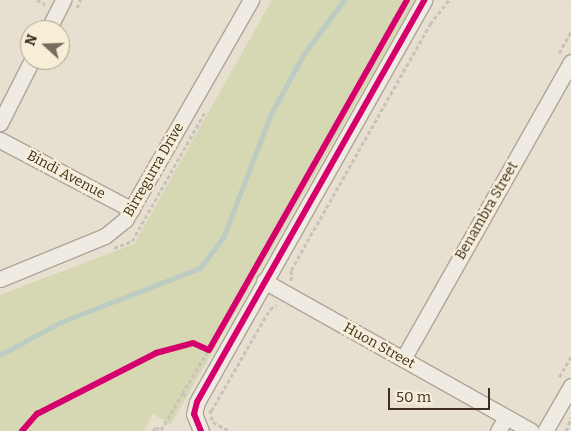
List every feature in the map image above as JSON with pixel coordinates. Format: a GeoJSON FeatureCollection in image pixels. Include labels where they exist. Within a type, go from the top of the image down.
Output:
{"type":"FeatureCollection","features":[{"type":"Feature","properties":{"kind":"street"},"geometry":{"type":"LineString","coordinates":[[53,20],[63,0]]}},
{"type":"Feature","properties":{"kind":"street","name":"Birregurra Drive"},"geometry":{"type":"LineString","coordinates":[[0,279],[105,236],[132,210],[251,0]]}},
{"type":"Feature","properties":{"kind":"street"},"geometry":{"type":"LineString","coordinates":[[201,431],[194,414],[197,402],[424,0]]}},
{"type":"Feature","properties":{"kind":"street","name":"Benambra Street"},"geometry":{"type":"LineString","coordinates":[[402,359],[571,62]]}},
{"type":"Feature","properties":{"kind":"street"},"geometry":{"type":"LineString","coordinates":[[0,122],[27,70]]}},
{"type":"Feature","properties":{"kind":"street","name":"Bindi Avenue"},"geometry":{"type":"LineString","coordinates":[[0,140],[132,210]]}},
{"type":"Feature","properties":{"kind":"street","name":"Huon Street"},"geometry":{"type":"LineString","coordinates":[[264,281],[288,286],[402,359],[531,431]]}},
{"type":"Feature","properties":{"kind":"street"},"geometry":{"type":"LineString","coordinates":[[545,431],[564,384]]}},
{"type":"Feature","properties":{"kind":"street"},"geometry":{"type":"LineString","coordinates":[[498,431],[506,417]]}},
{"type":"Feature","properties":{"kind":"path"},"geometry":{"type":"LineString","coordinates":[[37,0],[45,4]]}},
{"type":"Feature","properties":{"kind":"path"},"geometry":{"type":"LineString","coordinates":[[211,411],[270,308],[288,286],[291,270],[430,24],[449,0]]}},
{"type":"Feature","properties":{"kind":"path"},"geometry":{"type":"LineString","coordinates":[[288,286],[300,284]]}},
{"type":"Feature","properties":{"kind":"path"},"geometry":{"type":"LineString","coordinates":[[201,346],[209,350]]}},
{"type":"Feature","properties":{"kind":"path"},"geometry":{"type":"LineString","coordinates":[[564,384],[571,356]]}},
{"type":"Feature","properties":{"kind":"path"},"geometry":{"type":"LineString","coordinates":[[154,431],[156,427],[162,431],[182,394]]}},
{"type":"Feature","properties":{"kind":"path"},"geometry":{"type":"LineString","coordinates":[[566,431],[571,418]]}},
{"type":"Feature","properties":{"kind":"green space"},"geometry":{"type":"Polygon","coordinates":[[[272,0],[415,0],[171,424],[153,414],[144,431],[0,431],[0,295],[134,244],[272,0]]]}},
{"type":"Feature","properties":{"kind":"waterway"},"geometry":{"type":"LineString","coordinates":[[0,355],[61,322],[200,268],[223,238],[270,116],[303,55],[344,0]]}},
{"type":"Feature","properties":{"kind":"cycle path"},"geometry":{"type":"LineString","coordinates":[[22,431],[37,414],[156,353],[193,343],[209,350],[407,0]]}},
{"type":"Feature","properties":{"kind":"cycle path"},"geometry":{"type":"LineString","coordinates":[[201,431],[194,414],[197,402],[424,0]]}}]}
